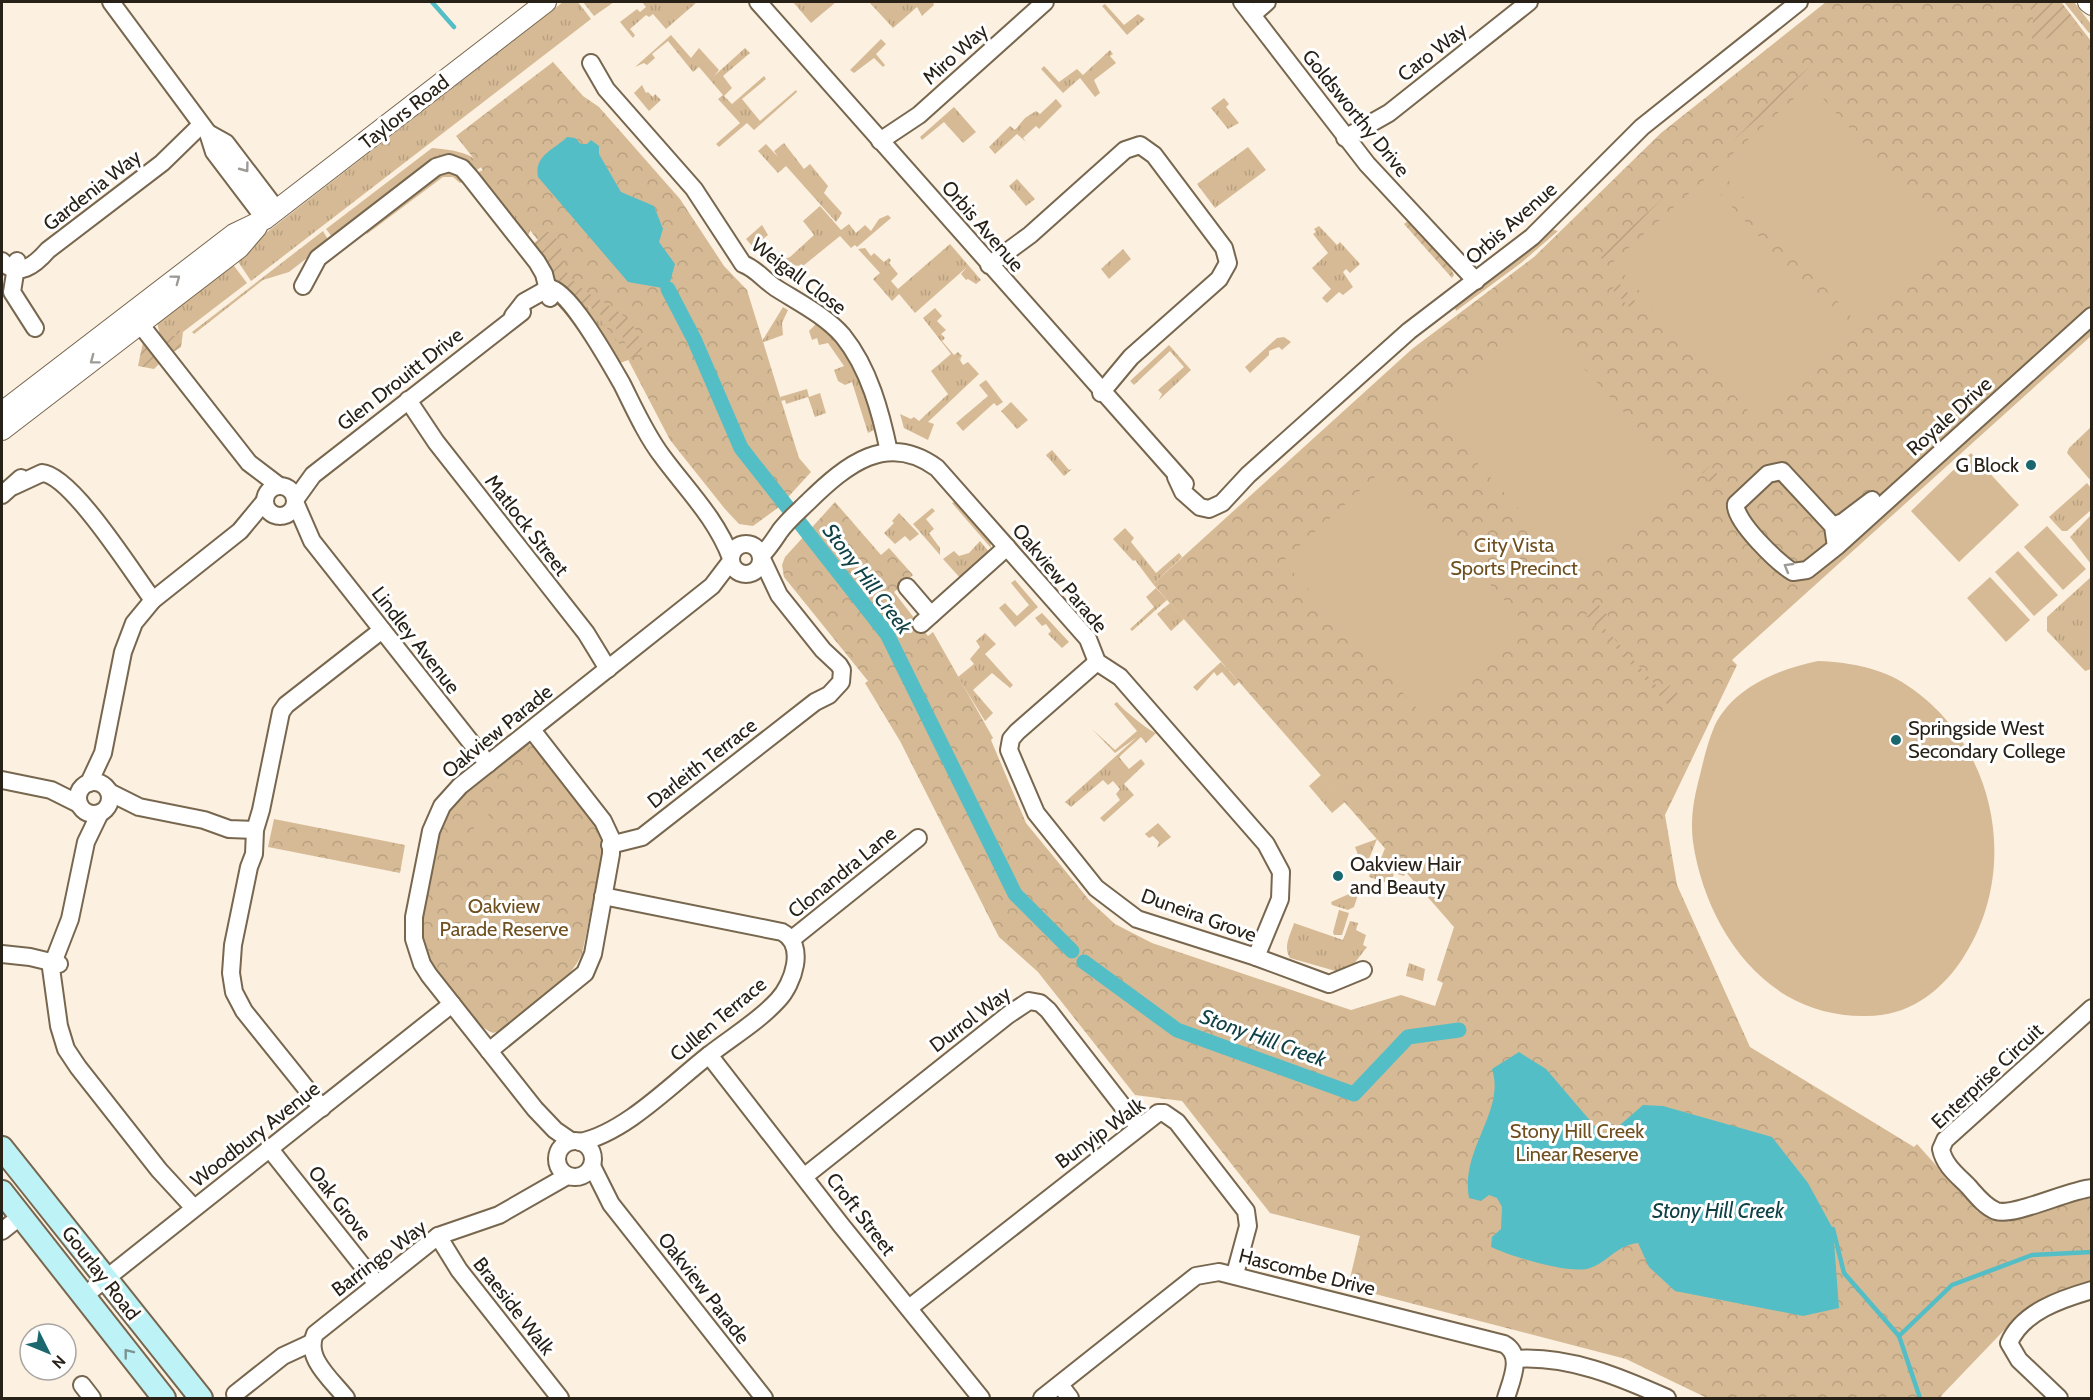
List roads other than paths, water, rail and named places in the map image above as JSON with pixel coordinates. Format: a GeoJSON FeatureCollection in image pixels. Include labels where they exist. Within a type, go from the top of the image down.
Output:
{"type":"FeatureCollection","features":[{"type":"Feature","properties":{"kind":"main road","name":"Gourlay Road"},"geometry":{"type":"LineString","coordinates":[[2,1148],[201,1398]]}},
{"type":"Feature","properties":{"kind":"main road","name":"Gourlay Road"},"geometry":{"type":"LineString","coordinates":[[2,1192],[164,1398]]}},
{"type":"Feature","properties":{"kind":"street"},"geometry":{"type":"LineString","coordinates":[[104,2],[120,17]]}},
{"type":"Feature","properties":{"kind":"street"},"geometry":{"type":"LineString","coordinates":[[111,2],[205,129],[226,143],[268,217]]}},
{"type":"Feature","properties":{"kind":"street","name":"Taylors Road"},"geometry":{"type":"LineString","coordinates":[[2,412],[239,248],[268,217],[546,2]]}},
{"type":"Feature","properties":{"kind":"street","name":"Orbis Avenue"},"geometry":{"type":"LineString","coordinates":[[758,2],[1176,477],[1183,492],[1194,503],[1209,509],[1233,494],[1248,475],[1409,331],[1553,218],[1642,127],[1799,2]]}},
{"type":"Feature","properties":{"kind":"street","name":"Miro Way"},"geometry":{"type":"LineString","coordinates":[[885,146],[1045,2]]}},
{"type":"Feature","properties":{"kind":"street"},"geometry":{"type":"LineString","coordinates":[[1247,6],[1267,2]]}},
{"type":"Feature","properties":{"kind":"street","name":"Caro Way"},"geometry":{"type":"LineString","coordinates":[[1350,144],[1529,2]]}},
{"type":"Feature","properties":{"kind":"street"},"geometry":{"type":"LineString","coordinates":[[2088,2],[2091,5]]}},
{"type":"Feature","properties":{"kind":"street","name":"Goldsworthy Drive"},"geometry":{"type":"LineString","coordinates":[[1247,6],[1350,144],[1442,247],[1471,284]]}},
{"type":"Feature","properties":{"kind":"street","name":"Weigall Close"},"geometry":{"type":"LineString","coordinates":[[591,63],[606,88],[694,189],[743,264],[752,266],[761,278],[814,312],[842,335],[863,370],[875,400],[889,452]]}},
{"type":"Feature","properties":{"kind":"street","name":"Gardenia Way"},"geometry":{"type":"LineString","coordinates":[[11,263],[32,266],[48,250],[205,129]]}},
{"type":"Feature","properties":{"kind":"street"},"geometry":{"type":"LineString","coordinates":[[992,269],[1129,147],[1144,147],[1154,155],[1224,248],[1228,263],[1219,279],[1097,388]]}},
{"type":"Feature","properties":{"kind":"street"},"geometry":{"type":"LineString","coordinates":[[303,286],[318,258],[436,167],[449,163],[462,168],[542,268],[550,293],[564,295],[609,360],[654,446],[712,519],[737,567],[754,572],[762,558],[757,547],[746,544],[712,519]]}},
{"type":"Feature","properties":{"kind":"street"},"geometry":{"type":"LineString","coordinates":[[2,248],[10,257],[12,292],[15,300],[35,328]]}},
{"type":"Feature","properties":{"kind":"street","name":"Glen Drouitt Drive"},"geometry":{"type":"LineString","coordinates":[[274,500],[313,475],[404,403],[513,316],[524,302],[550,293]]}},
{"type":"Feature","properties":{"kind":"street","name":"Royale Drive"},"geometry":{"type":"LineString","coordinates":[[2091,303],[1875,498],[1843,522],[1833,526],[1782,471],[1768,474],[1738,501],[1736,508],[1738,517],[1778,562],[1793,572],[1807,570],[1836,547],[2091,316]]}},
{"type":"Feature","properties":{"kind":"street","name":"Taylors Road"},"geometry":{"type":"LineString","coordinates":[[2,430],[136,318]]}},
{"type":"Feature","properties":{"kind":"street","name":"Lindley Avenue"},"geometry":{"type":"LineString","coordinates":[[136,318],[249,463],[274,500],[312,541],[488,764]]}},
{"type":"Feature","properties":{"kind":"street","name":"Matlock Street"},"geometry":{"type":"LineString","coordinates":[[404,403],[612,666]]}},
{"type":"Feature","properties":{"kind":"street","name":"Oakview Parade"},"geometry":{"type":"LineString","coordinates":[[762,558],[781,530],[822,489],[863,459],[902,451],[915,455],[937,468],[1088,639],[1097,662],[1120,677],[1266,844],[1281,872],[1280,899],[1256,957]]}},
{"type":"Feature","properties":{"kind":"street"},"geometry":{"type":"LineString","coordinates":[[8,491],[37,474],[47,473],[57,479],[80,502],[157,597]]}},
{"type":"Feature","properties":{"kind":"street","name":"Glen Drouitt Drive"},"geometry":{"type":"LineString","coordinates":[[295,501],[313,475]]}},
{"type":"Feature","properties":{"kind":"street","name":"Lindley Avenue"},"geometry":{"type":"LineString","coordinates":[[274,500],[292,491],[312,541]]}},
{"type":"Feature","properties":{"kind":"street"},"geometry":{"type":"LineString","coordinates":[[86,842],[78,794],[103,753],[126,640],[139,616],[157,597],[240,531],[274,500]]}},
{"type":"Feature","properties":{"kind":"street"},"geometry":{"type":"LineString","coordinates":[[1833,526],[1836,547]]}},
{"type":"Feature","properties":{"kind":"street","name":"Oakview Parade"},"geometry":{"type":"LineString","coordinates":[[746,544],[781,530]]}},
{"type":"Feature","properties":{"kind":"street"},"geometry":{"type":"LineString","coordinates":[[737,567],[735,549],[746,544]]}},
{"type":"Feature","properties":{"kind":"street"},"geometry":{"type":"LineString","coordinates":[[907,587],[926,620],[1007,547]]}},
{"type":"Feature","properties":{"kind":"street","name":"Darleith Terrace"},"geometry":{"type":"LineString","coordinates":[[610,845],[642,837],[814,702],[832,682],[832,669],[823,650],[779,595],[762,558]]}},
{"type":"Feature","properties":{"kind":"street","name":"Oakview Parade"},"geometry":{"type":"LineString","coordinates":[[576,1142],[535,1109],[422,963],[414,939],[414,917],[435,817],[455,790],[737,567]]}},
{"type":"Feature","properties":{"kind":"street","name":"Darleith Terrace"},"geometry":{"type":"LineString","coordinates":[[737,567],[779,595]]}},
{"type":"Feature","properties":{"kind":"street"},"geometry":{"type":"LineString","coordinates":[[322,1108],[243,1011],[234,992],[231,973],[232,945],[249,867],[249,829],[263,799],[281,712],[286,705],[382,630]]}},
{"type":"Feature","properties":{"kind":"street","name":"Duneira Grove"},"geometry":{"type":"LineString","coordinates":[[1097,662],[1011,739],[1010,750],[1036,813],[1096,888],[1137,919],[1256,957],[1329,984],[1364,970]]}},
{"type":"Feature","properties":{"kind":"street"},"geometry":{"type":"LineString","coordinates":[[489,1051],[585,973],[593,954],[611,854],[611,838],[603,821],[531,730]]}},
{"type":"Feature","properties":{"kind":"street"},"geometry":{"type":"LineString","coordinates":[[103,753],[110,801],[86,842],[70,919],[54,964],[56,1000],[63,1039],[71,1057],[191,1211]]}},
{"type":"Feature","properties":{"kind":"street"},"geometry":{"type":"LineString","coordinates":[[2,780],[51,790],[81,806],[90,814],[139,807]]}},
{"type":"Feature","properties":{"kind":"street"},"geometry":{"type":"LineString","coordinates":[[51,790],[99,783],[139,807],[249,829]]}},
{"type":"Feature","properties":{"kind":"street","name":"Clonandra Lane"},"geometry":{"type":"LineString","coordinates":[[792,939],[918,838]]}},
{"type":"Feature","properties":{"kind":"street"},"geometry":{"type":"LineString","coordinates":[[603,896],[782,932],[792,939]]}},
{"type":"Feature","properties":{"kind":"street","name":"Cullen Terrace"},"geometry":{"type":"LineString","coordinates":[[576,1142],[593,1140],[624,1122],[770,1008],[785,992],[790,981],[796,955],[796,946],[792,939]]}},
{"type":"Feature","properties":{"kind":"street"},"geometry":{"type":"LineString","coordinates":[[4,955],[54,964]]}},
{"type":"Feature","properties":{"kind":"street","name":"Durrol Way"},"geometry":{"type":"LineString","coordinates":[[805,1176],[1008,1015],[1029,1001],[1040,1003],[1047,1010],[1138,1126]]}},
{"type":"Feature","properties":{"kind":"street","name":"Woodbury Avenue"},"geometry":{"type":"LineString","coordinates":[[84,1296],[452,1004]]}},
{"type":"Feature","properties":{"kind":"street","name":"Enterprise Circuit"},"geometry":{"type":"LineString","coordinates":[[2091,1008],[1945,1140],[1941,1149],[1948,1166],[1982,1202],[2000,1212],[2013,1211],[2078,1189],[2091,1188]]}},
{"type":"Feature","properties":{"kind":"street","name":"Croft Street"},"geometry":{"type":"LineString","coordinates":[[709,1055],[841,1225],[981,1398]]}},
{"type":"Feature","properties":{"kind":"street","name":"Oakview Parade"},"geometry":{"type":"LineString","coordinates":[[535,1109],[557,1157]]}},
{"type":"Feature","properties":{"kind":"street","name":"Bunyip Walk"},"geometry":{"type":"LineString","coordinates":[[909,1308],[1138,1126],[1158,1113],[1172,1117],[1246,1211],[1248,1226],[1235,1274]]}},
{"type":"Feature","properties":{"kind":"street","name":"Cullen Terrace"},"geometry":{"type":"LineString","coordinates":[[592,1163],[624,1122]]}},
{"type":"Feature","properties":{"kind":"street"},"geometry":{"type":"LineString","coordinates":[[576,1142],[590,1149],[592,1163],[586,1174],[572,1177],[559,1169],[557,1157],[562,1146],[576,1142]]}},
{"type":"Feature","properties":{"kind":"street","name":"Oak Grove"},"geometry":{"type":"LineString","coordinates":[[269,1148],[377,1284]]}},
{"type":"Feature","properties":{"kind":"street","name":"Barringo Way"},"geometry":{"type":"LineString","coordinates":[[515,1204],[557,1157]]}},
{"type":"Feature","properties":{"kind":"street","name":"Oakview Parade"},"geometry":{"type":"LineString","coordinates":[[592,1163],[611,1204],[764,1398]]}},
{"type":"Feature","properties":{"kind":"street","name":"Oakview Parade"},"geometry":{"type":"LineString","coordinates":[[572,1177],[611,1204]]}},
{"type":"Feature","properties":{"kind":"street","name":"Barringo Way"},"geometry":{"type":"LineString","coordinates":[[235,1394],[283,1356],[311,1342],[315,1334],[438,1236],[499,1215],[515,1204],[572,1177]]}},
{"type":"Feature","properties":{"kind":"street"},"geometry":{"type":"LineString","coordinates":[[2,1231],[21,1216]]}},
{"type":"Feature","properties":{"kind":"street","name":"Braeside Walk"},"geometry":{"type":"LineString","coordinates":[[438,1236],[459,1270],[560,1398]]}},
{"type":"Feature","properties":{"kind":"street","name":"Hascombe Drive"},"geometry":{"type":"LineString","coordinates":[[1042,1398],[1065,1392],[1196,1276],[1219,1272],[1235,1274],[1504,1344],[1513,1351],[1515,1359]]}},
{"type":"Feature","properties":{"kind":"street"},"geometry":{"type":"LineString","coordinates":[[2059,1398],[2019,1360],[2009,1343],[2024,1322],[2042,1310],[2058,1301],[2091,1290]]}},
{"type":"Feature","properties":{"kind":"street"},"geometry":{"type":"LineString","coordinates":[[311,1342],[313,1357],[346,1398]]}},
{"type":"Feature","properties":{"kind":"street"},"geometry":{"type":"LineString","coordinates":[[1506,1398],[1515,1359],[1554,1359],[1626,1380],[1667,1398]]}},
{"type":"Feature","properties":{"kind":"street"},"geometry":{"type":"LineString","coordinates":[[81,1385],[92,1398]]}},
{"type":"Feature","properties":{"kind":"water"},"geometry":{"type":"Polygon","coordinates":[[[567,137],[575,138],[581,144],[587,144],[591,140],[599,146],[599,154],[621,192],[654,206],[663,229],[659,242],[675,264],[668,289],[628,282],[538,177],[539,163],[542,158],[567,137]]]}},
{"type":"Feature","properties":{"kind":"water","name":"Stony Hill Creek"},"geometry":{"type":"Polygon","coordinates":[[[1519,1052],[1546,1069],[1605,1138],[1643,1105],[1663,1106],[1772,1137],[1808,1183],[1833,1229],[1839,1308],[1803,1316],[1675,1291],[1649,1267],[1638,1243],[1618,1250],[1590,1268],[1581,1269],[1540,1264],[1491,1247],[1492,1237],[1501,1229],[1502,1207],[1497,1198],[1489,1195],[1481,1201],[1469,1198],[1468,1180],[1476,1147],[1493,1100],[1495,1085],[1492,1069],[1519,1052]]]}},
{"type":"Feature","properties":{"kind":"waterway","name":"Stony Hill Creek"},"geometry":{"type":"LineString","coordinates":[[432,2],[454,27]]}},
{"type":"Feature","properties":{"kind":"waterway","name":"Stony Hill Creek"},"geometry":{"type":"LineString","coordinates":[[668,289],[694,339],[741,448],[887,634],[1015,894],[1072,951]]}},
{"type":"Feature","properties":{"kind":"waterway","name":"Stony Hill Creek"},"geometry":{"type":"LineString","coordinates":[[1084,962],[1177,1030],[1354,1094],[1408,1037],[1459,1030]]}},
{"type":"Feature","properties":{"kind":"waterway","name":"Stony Hill Creek"},"geometry":{"type":"LineString","coordinates":[[1833,1229],[1844,1273],[1899,1336],[1920,1398]]}},
{"type":"Feature","properties":{"kind":"waterway"},"geometry":{"type":"LineString","coordinates":[[1899,1336],[1952,1285],[2032,1255],[2092,1252]]}},
{"type":"Feature","properties":{"kind":"place","name":"G Block"},"geometry":{"type":"Point","coordinates":[2031,465]}},
{"type":"Feature","properties":{"kind":"place","name":"Springside West Secondary College"},"geometry":{"type":"Point","coordinates":[1896,740]}},
{"type":"Feature","properties":{"kind":"place","name":"Oakview Hair and Beauty"},"geometry":{"type":"Point","coordinates":[1338,876]}},
{"type":"Feature","properties":{"kind":"park label","name":"City Vista Sports Precinct"},"geometry":{"type":"Point","coordinates":[1514,556]}},
{"type":"Feature","properties":{"kind":"park label","name":"Oakview Parade Reserve"},"geometry":{"type":"Point","coordinates":[504,918]}},
{"type":"Feature","properties":{"kind":"park label","name":"Stony Hill Creek Linear Reserve"},"geometry":{"type":"Point","coordinates":[1577,1142]}}]}
